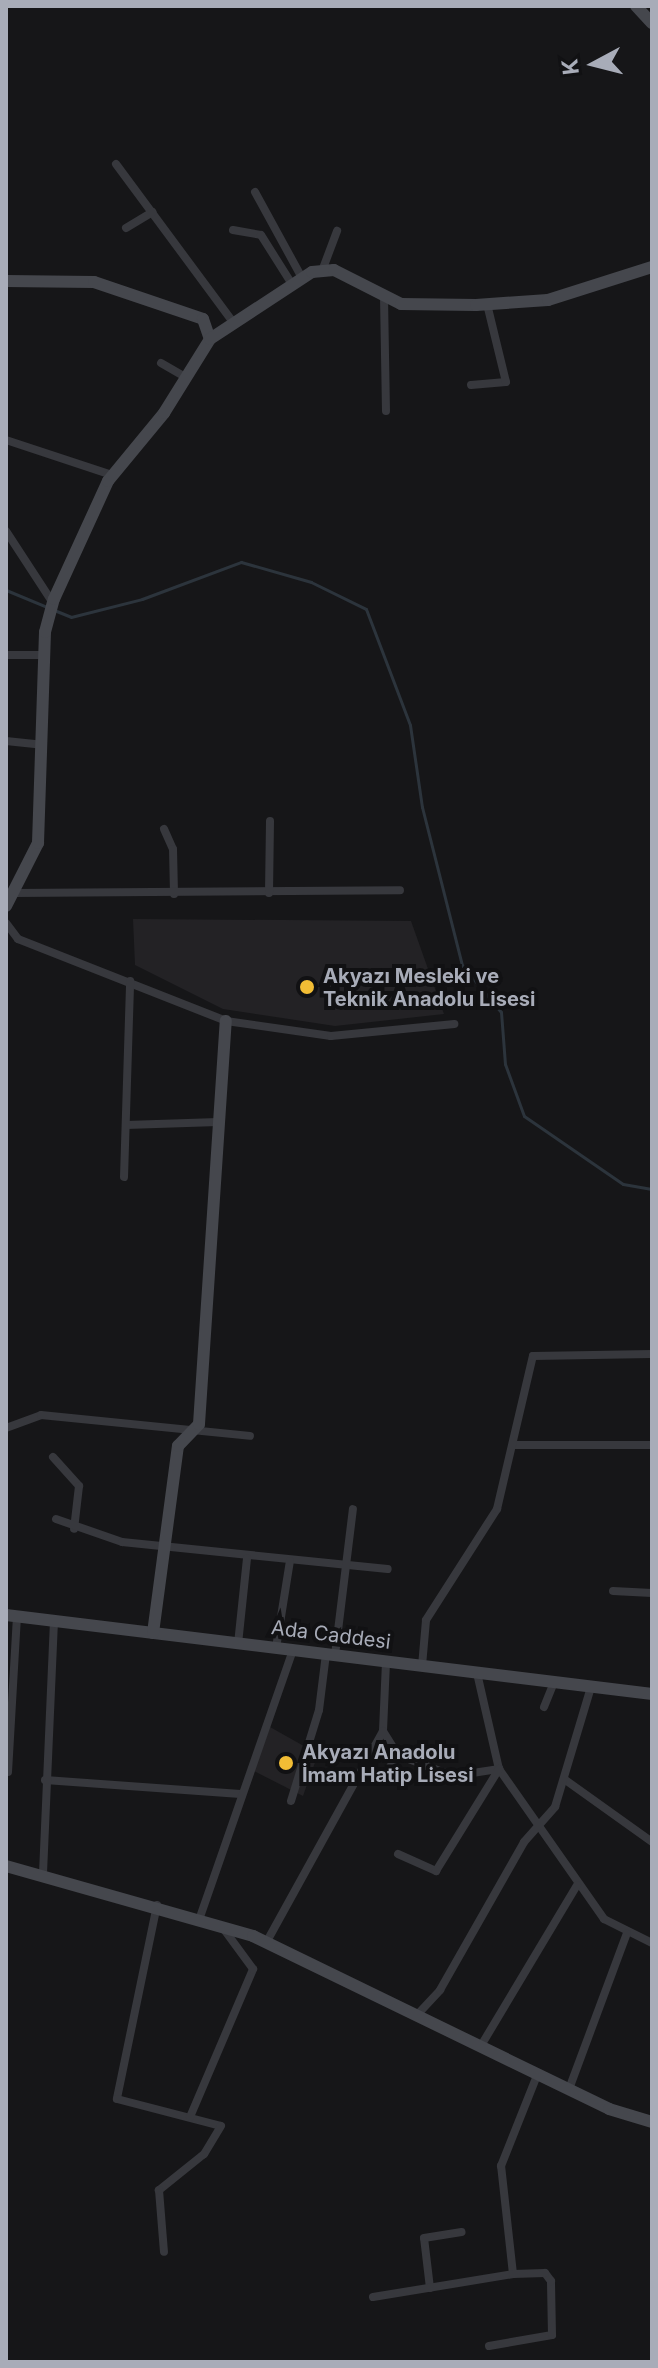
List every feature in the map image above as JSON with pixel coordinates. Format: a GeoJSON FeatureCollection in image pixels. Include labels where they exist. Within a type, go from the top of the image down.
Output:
{"type":"FeatureCollection","features":[{"type":"Feature","properties":{"kind":"street"},"geometry":{"type":"LineString","coordinates":[[636,6],[652,23]]}},
{"type":"Feature","properties":{"kind":"street"},"geometry":{"type":"LineString","coordinates":[[116,164],[232,321]]}},
{"type":"Feature","properties":{"kind":"street"},"geometry":{"type":"LineString","coordinates":[[255,192],[295,278]]}},
{"type":"Feature","properties":{"kind":"street"},"geometry":{"type":"LineString","coordinates":[[126,228],[153,212]]}},
{"type":"Feature","properties":{"kind":"street"},"geometry":{"type":"LineString","coordinates":[[233,230],[261,235],[295,278]]}},
{"type":"Feature","properties":{"kind":"street"},"geometry":{"type":"LineString","coordinates":[[322,271],[337,231]]}},
{"type":"Feature","properties":{"kind":"street"},"geometry":{"type":"LineString","coordinates":[[6,906],[38,843],[45,632],[53,601],[75,541],[112,475],[210,339],[295,278],[322,271],[334,270],[401,304],[487,304],[548,300],[652,267]]}},
{"type":"Feature","properties":{"kind":"street"},"geometry":{"type":"LineString","coordinates":[[6,281],[94,282],[203,319],[210,339]]}},
{"type":"Feature","properties":{"kind":"street"},"geometry":{"type":"LineString","coordinates":[[384,297],[386,411]]}},
{"type":"Feature","properties":{"kind":"street"},"geometry":{"type":"LineString","coordinates":[[471,385],[506,382],[487,304]]}},
{"type":"Feature","properties":{"kind":"street"},"geometry":{"type":"LineString","coordinates":[[161,363],[185,377]]}},
{"type":"Feature","properties":{"kind":"street"},"geometry":{"type":"LineString","coordinates":[[6,440],[112,475]]}},
{"type":"Feature","properties":{"kind":"street"},"geometry":{"type":"LineString","coordinates":[[6,531],[53,601]]}},
{"type":"Feature","properties":{"kind":"street"},"geometry":{"type":"LineString","coordinates":[[6,655],[45,655]]}},
{"type":"Feature","properties":{"kind":"street"},"geometry":{"type":"LineString","coordinates":[[6,741],[42,745]]}},
{"type":"Feature","properties":{"kind":"street"},"geometry":{"type":"LineString","coordinates":[[269,893],[270,821]]}},
{"type":"Feature","properties":{"kind":"street"},"geometry":{"type":"LineString","coordinates":[[164,829],[173,849],[174,894]]}},
{"type":"Feature","properties":{"kind":"street"},"geometry":{"type":"LineString","coordinates":[[14,893],[400,890]]}},
{"type":"Feature","properties":{"kind":"street"},"geometry":{"type":"LineString","coordinates":[[6,923],[18,939],[226,1021],[331,1036],[454,1024]]}},
{"type":"Feature","properties":{"kind":"street"},"geometry":{"type":"LineString","coordinates":[[124,1177],[130,981]]}},
{"type":"Feature","properties":{"kind":"street"},"geometry":{"type":"LineString","coordinates":[[153,1633],[178,1446],[192,1429],[205,1375],[226,1021]]}},
{"type":"Feature","properties":{"kind":"street"},"geometry":{"type":"LineString","coordinates":[[126,1125],[218,1122]]}},
{"type":"Feature","properties":{"kind":"street"},"geometry":{"type":"LineString","coordinates":[[422,1666],[426,1620],[497,1509],[515,1445],[533,1356],[652,1354]]}},
{"type":"Feature","properties":{"kind":"street"},"geometry":{"type":"LineString","coordinates":[[6,1428],[41,1415],[250,1436]]}},
{"type":"Feature","properties":{"kind":"street"},"geometry":{"type":"LineString","coordinates":[[515,1445],[652,1445]]}},
{"type":"Feature","properties":{"kind":"street"},"geometry":{"type":"LineString","coordinates":[[53,1457],[79,1486],[74,1529]]}},
{"type":"Feature","properties":{"kind":"street"},"geometry":{"type":"LineString","coordinates":[[291,1801],[319,1710],[353,1509]]}},
{"type":"Feature","properties":{"kind":"street"},"geometry":{"type":"LineString","coordinates":[[56,1519],[74,1529],[165,1547],[247,1558],[388,1569]]}},
{"type":"Feature","properties":{"kind":"street"},"geometry":{"type":"LineString","coordinates":[[238,1644],[247,1558]]}},
{"type":"Feature","properties":{"kind":"street"},"geometry":{"type":"LineString","coordinates":[[276,1648],[290,1561]]}},
{"type":"Feature","properties":{"kind":"street"},"geometry":{"type":"LineString","coordinates":[[613,1591],[652,1593]]}},
{"type":"Feature","properties":{"kind":"street"},"geometry":{"type":"LineString","coordinates":[[8,1772],[12,1616]]}},
{"type":"Feature","properties":{"kind":"street","name":"Ada Caddesi"},"geometry":{"type":"LineString","coordinates":[[12,1616],[652,1694]]}},
{"type":"Feature","properties":{"kind":"street"},"geometry":{"type":"LineString","coordinates":[[43,1873],[54,1621]]}},
{"type":"Feature","properties":{"kind":"street"},"geometry":{"type":"LineString","coordinates":[[200,1917],[240,1794],[293,1650]]}},
{"type":"Feature","properties":{"kind":"street"},"geometry":{"type":"LineString","coordinates":[[266,1943],[383,1731],[386,1662]]}},
{"type":"Feature","properties":{"kind":"street"},"geometry":{"type":"LineString","coordinates":[[477,1673],[499,1769],[577,1885],[604,1919],[652,1943]]}},
{"type":"Feature","properties":{"kind":"street"},"geometry":{"type":"LineString","coordinates":[[544,1707],[554,1682]]}},
{"type":"Feature","properties":{"kind":"street"},"geometry":{"type":"LineString","coordinates":[[417,2015],[539,1826],[564,1779],[591,1687]]}},
{"type":"Feature","properties":{"kind":"street"},"geometry":{"type":"LineString","coordinates":[[383,1731],[398,1755],[453,1776],[499,1769]]}},
{"type":"Feature","properties":{"kind":"street"},"geometry":{"type":"LineString","coordinates":[[380,1781],[398,1755]]}},
{"type":"Feature","properties":{"kind":"street"},"geometry":{"type":"LineString","coordinates":[[398,1854],[436,1871],[499,1769]]}},
{"type":"Feature","properties":{"kind":"street"},"geometry":{"type":"LineString","coordinates":[[564,1779],[652,1842]]}},
{"type":"Feature","properties":{"kind":"street"},"geometry":{"type":"LineString","coordinates":[[45,1780],[240,1794]]}},
{"type":"Feature","properties":{"kind":"street"},"geometry":{"type":"LineString","coordinates":[[6,1866],[43,1873],[218,1923],[482,2044],[569,2089],[652,2122]]}},
{"type":"Feature","properties":{"kind":"street"},"geometry":{"type":"LineString","coordinates":[[482,2044],[577,1885]]}},
{"type":"Feature","properties":{"kind":"street"},"geometry":{"type":"LineString","coordinates":[[157,1904],[117,2099],[221,2126],[189,2170],[159,2190],[164,2252]]}},
{"type":"Feature","properties":{"kind":"street"},"geometry":{"type":"LineString","coordinates":[[190,2117],[253,1969],[218,1923]]}},
{"type":"Feature","properties":{"kind":"street"},"geometry":{"type":"LineString","coordinates":[[569,2089],[627,1933]]}},
{"type":"Feature","properties":{"kind":"street"},"geometry":{"type":"LineString","coordinates":[[513,2274],[501,2166],[538,2072]]}},
{"type":"Feature","properties":{"kind":"street"},"geometry":{"type":"LineString","coordinates":[[430,2288],[424,2238],[462,2232]]}},
{"type":"Feature","properties":{"kind":"street"},"geometry":{"type":"LineString","coordinates":[[373,2297],[513,2274],[545,2273],[551,2281],[552,2335],[489,2346]]}},
{"type":"Feature","properties":{"kind":"shaded area","name":"Akyazı Mesleki ve Teknik Anadolu Lisesi"},"geometry":{"type":"Polygon","coordinates":[[[133,919],[411,921],[444,1014],[335,1026],[223,1009],[135,965],[133,919]]]}},
{"type":"Feature","properties":{"kind":"shaded area","name":"Akyazı Anadolu İmam Hatip Lisesi"},"geometry":{"type":"Polygon","coordinates":[[[270,1727],[318,1754],[303,1796],[254,1771],[270,1727]]]}},
{"type":"Feature","properties":{"kind":"waterway"},"geometry":{"type":"LineString","coordinates":[[54,610],[71,617],[142,599],[241,562],[311,582],[366,609],[410,725],[422,807],[462,965],[501,1012],[505,1064],[524,1116],[623,1184],[652,1189]]}},
{"type":"Feature","properties":{"kind":"waterway"},"geometry":{"type":"LineString","coordinates":[[6,590],[47,607]]}},
{"type":"Feature","properties":{"kind":"place","name":"Akyazı Mesleki ve Teknik Anadolu Lisesi"},"geometry":{"type":"Point","coordinates":[307,987]}},
{"type":"Feature","properties":{"kind":"place","name":"Akyazı Anadolu İmam Hatip Lisesi"},"geometry":{"type":"Point","coordinates":[286,1763]}}]}
